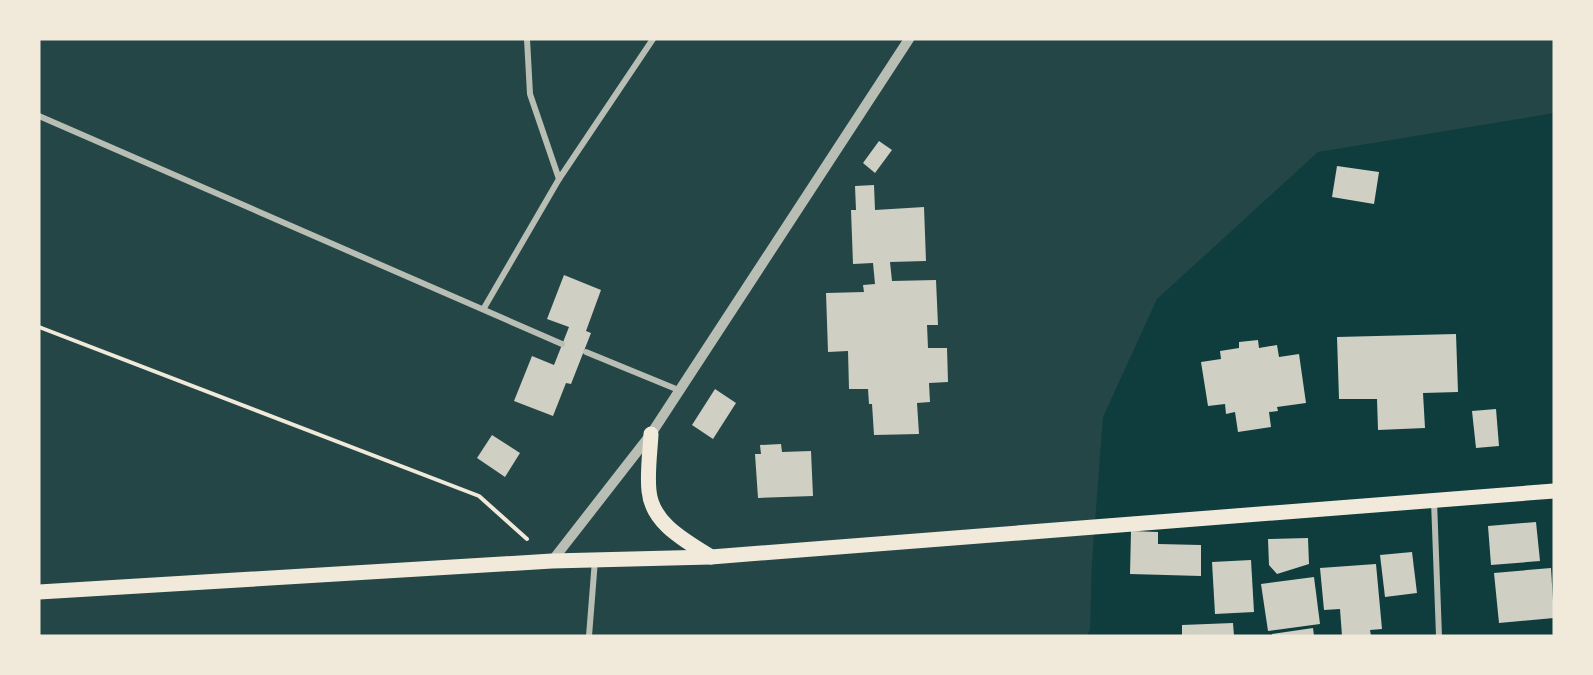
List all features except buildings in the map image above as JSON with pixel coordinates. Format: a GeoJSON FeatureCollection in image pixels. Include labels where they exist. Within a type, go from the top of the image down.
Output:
{"type":"FeatureCollection","features":[{"type":"Feature","properties":{"kind":"main road"},"geometry":{"type":"LineString","coordinates":[[651,434],[649,493],[658,517],[679,537],[711,557]]}},
{"type":"Feature","properties":{"kind":"main road"},"geometry":{"type":"LineString","coordinates":[[39,592],[552,561],[711,557],[1554,491]]}},
{"type":"Feature","properties":{"kind":"street"},"geometry":{"type":"LineString","coordinates":[[527,39],[531,94],[559,179]]}},
{"type":"Feature","properties":{"kind":"street"},"geometry":{"type":"LineString","coordinates":[[484,308],[559,179],[653,39]]}},
{"type":"Feature","properties":{"kind":"street"},"geometry":{"type":"LineString","coordinates":[[552,561],[651,434],[681,391],[909,39]]}},
{"type":"Feature","properties":{"kind":"street"},"geometry":{"type":"LineString","coordinates":[[39,116],[484,308],[562,344]]}},
{"type":"Feature","properties":{"kind":"street"},"geometry":{"type":"LineString","coordinates":[[586,352],[681,391]]}},
{"type":"Feature","properties":{"kind":"street"},"geometry":{"type":"LineString","coordinates":[[1434,500],[1439,636]]}},
{"type":"Feature","properties":{"kind":"street"},"geometry":{"type":"LineString","coordinates":[[589,636],[595,560]]}},
{"type":"Feature","properties":{"kind":"path"},"geometry":{"type":"LineString","coordinates":[[39,327],[479,496],[552,561]]}},
{"type":"Feature","properties":{"kind":"shaded area"},"geometry":{"type":"Polygon","coordinates":[[[39,39],[1554,39],[1554,113],[1318,152],[1157,299],[1103,417],[1092,561],[1090,629],[1087,636],[39,636],[39,39]]]}}]}
